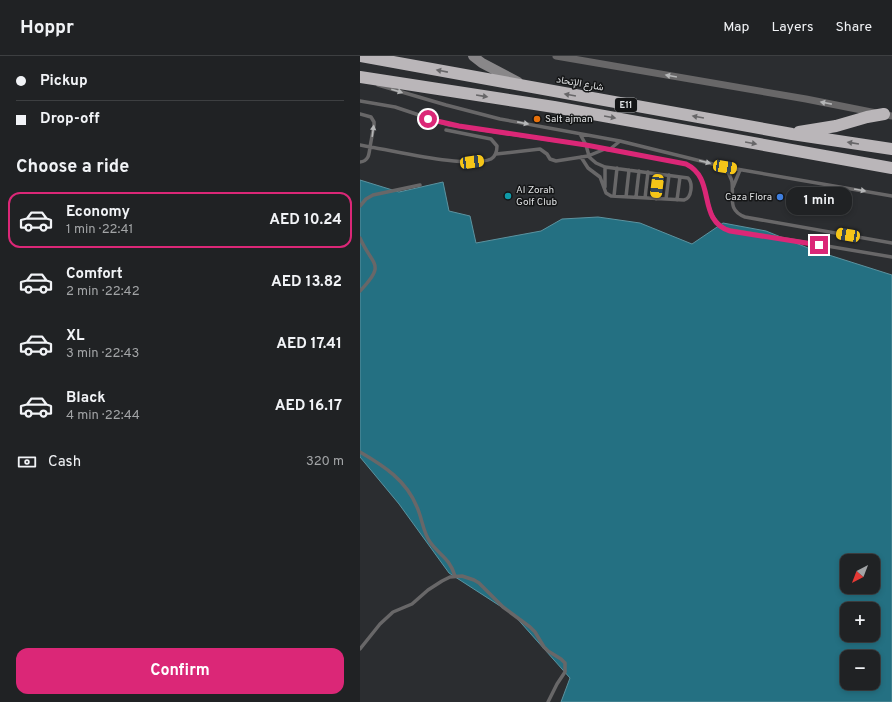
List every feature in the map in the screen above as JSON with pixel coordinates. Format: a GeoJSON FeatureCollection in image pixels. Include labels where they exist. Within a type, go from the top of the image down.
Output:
{"type":"FeatureCollection","features":[{"type":"Feature","properties":{"kind":"highway","name":"شارع الإتحاد"},"geometry":{"type":"LineString","coordinates":[[360,56],[792,134],[892,149]]}},
{"type":"Feature","properties":{"kind":"highway","name":"E11"},"geometry":{"type":"LineString","coordinates":[[360,78],[562,109],[892,168]]}},
{"type":"Feature","properties":{"kind":"highway"},"geometry":{"type":"LineString","coordinates":[[792,134],[888,115]]}},
{"type":"Feature","properties":{"kind":"street"},"geometry":{"type":"LineString","coordinates":[[473,56],[482,63],[526,87]]}},
{"type":"Feature","properties":{"kind":"street"},"geometry":{"type":"LineString","coordinates":[[556,56],[888,115]]}},
{"type":"Feature","properties":{"kind":"lane"},"geometry":{"type":"LineString","coordinates":[[360,78],[479,114],[620,141],[740,170],[892,196]]}},
{"type":"Feature","properties":{"kind":"lane"},"geometry":{"type":"LineString","coordinates":[[360,101],[395,107],[449,124],[586,145],[681,162],[695,169],[702,179],[712,216],[718,224],[726,229],[892,257]]}},
{"type":"Feature","properties":{"kind":"lane"},"geometry":{"type":"LineString","coordinates":[[360,114],[371,117],[374,122],[368,158],[364,162],[360,162]]}},
{"type":"Feature","properties":{"kind":"lane"},"geometry":{"type":"LineString","coordinates":[[360,145],[459,162],[492,159],[496,154],[497,146],[492,139],[446,130]]}},
{"type":"Feature","properties":{"kind":"lane"},"geometry":{"type":"LineString","coordinates":[[580,134],[586,145],[588,156],[596,163],[605,167],[688,178],[690,181],[690,196],[686,200],[677,200],[608,195],[600,177],[588,168],[581,157]]}},
{"type":"Feature","properties":{"kind":"lane"},"geometry":{"type":"LineString","coordinates":[[496,154],[540,149],[544,150],[553,161],[588,156],[606,149],[609,150],[620,141]]}},
{"type":"Feature","properties":{"kind":"lane"},"geometry":{"type":"LineString","coordinates":[[605,167],[605,190]]}},
{"type":"Feature","properties":{"kind":"lane"},"geometry":{"type":"LineString","coordinates":[[725,167],[730,178],[732,203],[734,210],[738,215],[892,243]]}},
{"type":"Feature","properties":{"kind":"lane"},"geometry":{"type":"LineString","coordinates":[[614,196],[617,168]]}},
{"type":"Feature","properties":{"kind":"lane"},"geometry":{"type":"LineString","coordinates":[[626,197],[629,170]]}},
{"type":"Feature","properties":{"kind":"lane"},"geometry":{"type":"LineString","coordinates":[[732,192],[734,182],[740,170]]}},
{"type":"Feature","properties":{"kind":"lane"},"geometry":{"type":"LineString","coordinates":[[636,197],[639,171]]}},
{"type":"Feature","properties":{"kind":"lane"},"geometry":{"type":"LineString","coordinates":[[645,198],[648,172]]}},
{"type":"Feature","properties":{"kind":"lane"},"geometry":{"type":"LineString","coordinates":[[656,199],[659,174]]}},
{"type":"Feature","properties":{"kind":"lane"},"geometry":{"type":"LineString","coordinates":[[666,199],[669,175]]}},
{"type":"Feature","properties":{"kind":"lane"},"geometry":{"type":"LineString","coordinates":[[677,200],[680,177]]}},
{"type":"Feature","properties":{"kind":"lane"},"geometry":{"type":"LineString","coordinates":[[360,206],[366,199],[373,195],[420,185]]}},
{"type":"Feature","properties":{"kind":"lane"},"geometry":{"type":"LineString","coordinates":[[360,238],[373,259],[375,271],[373,277],[360,291]]}},
{"type":"Feature","properties":{"kind":"lane"},"geometry":{"type":"LineString","coordinates":[[360,452],[386,468],[402,482],[417,507],[427,536],[431,543],[451,564],[455,576]]}},
{"type":"Feature","properties":{"kind":"lane"},"geometry":{"type":"LineString","coordinates":[[360,649],[386,617],[401,608],[412,604],[434,585],[455,576],[468,578],[479,583],[503,607],[530,627],[548,651],[565,662],[565,672],[548,702]]}},
{"type":"Feature","properties":{"kind":"water"},"geometry":{"type":"Polygon","coordinates":[[[360,180],[399,192],[443,182],[449,211],[470,216],[476,243],[541,231],[562,219],[598,217],[640,223],[692,244],[723,223],[766,231],[813,250],[892,275],[892,702],[561,702],[570,678],[514,615],[449,573],[399,504],[360,457],[360,180]]]}},
{"type":"Feature","properties":{"kind":"place","name":"Salt ajman"},"geometry":{"type":"Point","coordinates":[537,119]}},
{"type":"Feature","properties":{"kind":"place","name":"Al Zorah Golf Club"},"geometry":{"type":"Point","coordinates":[508,196]}},
{"type":"Feature","properties":{"kind":"place","name":"Caza Flora"},"geometry":{"type":"Point","coordinates":[780,197]}},
{"type":"Feature","properties":{"kind":"route"},"geometry":{"type":"LineString","coordinates":[[428,119],[470,128],[586,145],[681,162],[695,169],[702,179],[712,216],[722,227],[730,231],[819,245]]}}]}
